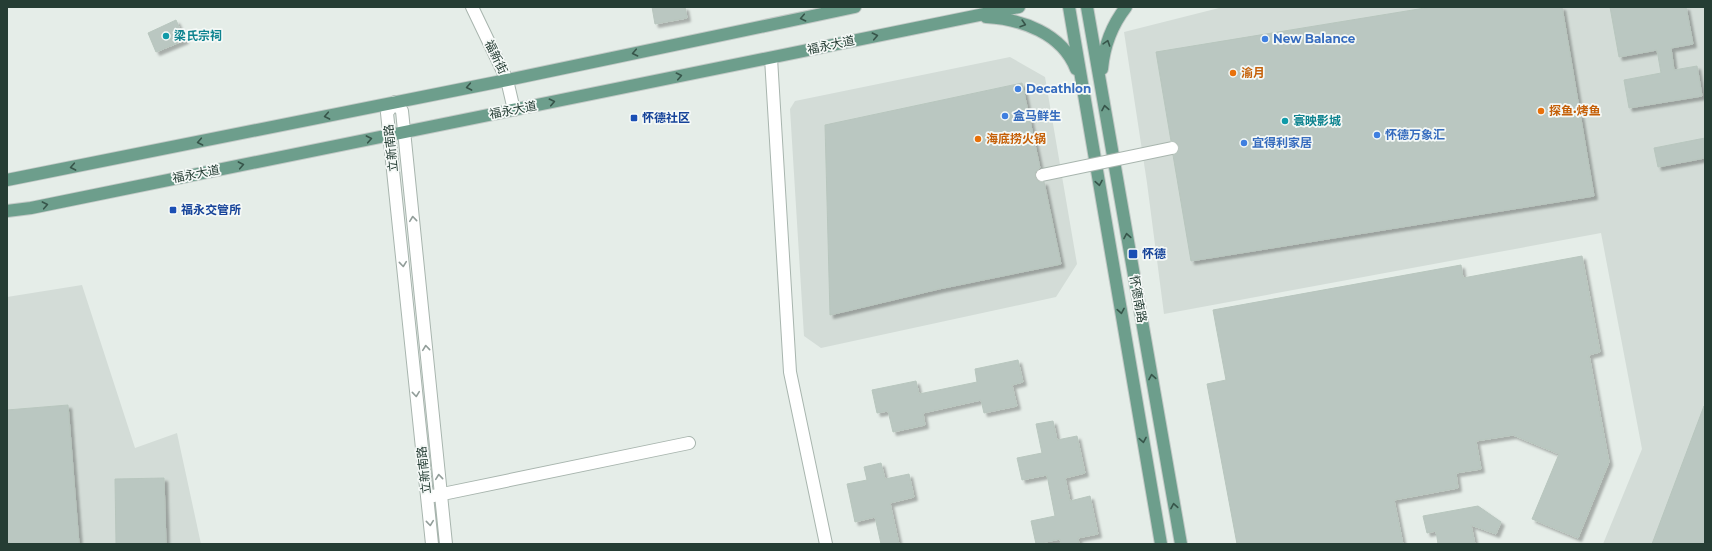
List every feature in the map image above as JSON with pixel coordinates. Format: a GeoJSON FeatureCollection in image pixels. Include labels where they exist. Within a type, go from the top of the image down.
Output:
{"type":"FeatureCollection","features":[{"type":"Feature","properties":{"kind":"main road"},"geometry":{"type":"LineString","coordinates":[[7,180],[507,80],[855,7]]}},
{"type":"Feature","properties":{"kind":"main road","name":"福永大道"},"geometry":{"type":"LineString","coordinates":[[7,211],[1019,7]]}},
{"type":"Feature","properties":{"kind":"main road","name":"怀德南路"},"geometry":{"type":"LineString","coordinates":[[1068,7],[1161,544]]}},
{"type":"Feature","properties":{"kind":"main road","name":"怀德南路"},"geometry":{"type":"LineString","coordinates":[[1088,7],[1181,544]]}},
{"type":"Feature","properties":{"kind":"main road"},"geometry":{"type":"LineString","coordinates":[[1101,82],[1103,57],[1107,41],[1119,15],[1126,7]]}},
{"type":"Feature","properties":{"kind":"main road"},"geometry":{"type":"LineString","coordinates":[[970,17],[1008,20],[1040,30],[1064,49],[1073,61],[1082,83]]}},
{"type":"Feature","properties":{"kind":"street","name":"福新街"},"geometry":{"type":"LineString","coordinates":[[472,7],[507,80],[514,110]]}},
{"type":"Feature","properties":{"kind":"street"},"geometry":{"type":"LineString","coordinates":[[771,58],[790,372],[826,544]]}},
{"type":"Feature","properties":{"kind":"street","name":"立新南路"},"geometry":{"type":"LineString","coordinates":[[432,544],[387,113],[395,102],[402,111],[446,544]]}},
{"type":"Feature","properties":{"kind":"street"},"geometry":{"type":"LineString","coordinates":[[1042,175],[1172,148]]}},
{"type":"Feature","properties":{"kind":"street"},"geometry":{"type":"LineString","coordinates":[[427,498],[688,443]]}},
{"type":"Feature","properties":{"kind":"shaded area"},"geometry":{"type":"Polygon","coordinates":[[[1223,7],[1705,7],[1705,544],[1603,544],[1642,449],[1601,233],[1164,314],[1147,183],[1124,32],[1223,7]]]}},
{"type":"Feature","properties":{"kind":"shaded area"},"geometry":{"type":"Polygon","coordinates":[[[1010,57],[1045,77],[1077,264],[1056,297],[821,348],[804,336],[790,109],[795,101],[1010,57]]]}},
{"type":"Feature","properties":{"kind":"shaded area"},"geometry":{"type":"Polygon","coordinates":[[[82,285],[135,448],[177,433],[201,544],[7,544],[7,297],[82,285]]]}},
{"type":"Feature","properties":{"kind":"building"},"geometry":{"type":"Polygon","coordinates":[[[652,7],[685,7],[687,18],[655,24],[652,7]]]}},
{"type":"Feature","properties":{"kind":"building","name":"怀德万象汇"},"geometry":{"type":"Polygon","coordinates":[[[1431,7],[1562,7],[1594,196],[1191,261],[1173,155],[1177,153],[1179,147],[1177,143],[1171,141],[1156,52],[1431,7]]]}},
{"type":"Feature","properties":{"kind":"building"},"geometry":{"type":"Polygon","coordinates":[[[1610,7],[1686,7],[1693,44],[1671,48],[1674,70],[1697,66],[1702,96],[1629,108],[1624,80],[1661,73],[1657,50],[1619,57],[1610,7]]]}},
{"type":"Feature","properties":{"kind":"building","name":"梁氏宗祠"},"geometry":{"type":"Polygon","coordinates":[[[176,20],[185,40],[156,52],[148,33],[176,20]]]}},
{"type":"Feature","properties":{"kind":"building"},"geometry":{"type":"Polygon","coordinates":[[[1022,83],[1040,168],[1035,172],[1035,177],[1039,182],[1044,182],[1061,264],[939,289],[830,315],[825,125],[1022,83]]]}},
{"type":"Feature","properties":{"kind":"building"},"geometry":{"type":"Polygon","coordinates":[[[1705,138],[1705,158],[1658,167],[1654,148],[1705,138]]]}},
{"type":"Feature","properties":{"kind":"building"},"geometry":{"type":"Polygon","coordinates":[[[1582,256],[1600,352],[1589,355],[1609,462],[1578,538],[1532,519],[1559,454],[1513,435],[1476,441],[1481,469],[1456,473],[1458,488],[1394,500],[1403,544],[1237,544],[1207,384],[1226,380],[1213,310],[1461,265],[1463,278],[1582,256]]]}},
{"type":"Feature","properties":{"kind":"building"},"geometry":{"type":"Polygon","coordinates":[[[1018,360],[1023,382],[1012,385],[1017,406],[984,413],[981,400],[923,413],[925,425],[893,432],[888,411],[877,413],[872,390],[916,381],[919,394],[977,382],[975,369],[1018,360]]]}},
{"type":"Feature","properties":{"kind":"building"},"geometry":{"type":"Polygon","coordinates":[[[68,405],[79,544],[7,544],[7,410],[68,405]]]}},
{"type":"Feature","properties":{"kind":"building"},"geometry":{"type":"Polygon","coordinates":[[[1704,406],[1705,544],[1652,544],[1704,406]]]}},
{"type":"Feature","properties":{"kind":"building"},"geometry":{"type":"Polygon","coordinates":[[[1053,421],[1057,440],[1077,436],[1085,473],[1065,478],[1070,501],[1090,496],[1098,534],[1078,538],[1079,544],[1061,544],[1060,539],[1036,544],[1031,521],[1055,516],[1047,475],[1022,480],[1017,458],[1042,453],[1036,424],[1053,421]]]}},
{"type":"Feature","properties":{"kind":"building"},"geometry":{"type":"Polygon","coordinates":[[[881,463],[885,479],[909,474],[914,497],[890,503],[899,544],[881,544],[875,517],[855,522],[847,484],[867,480],[864,467],[881,463]]]}},
{"type":"Feature","properties":{"kind":"building"},"geometry":{"type":"Polygon","coordinates":[[[164,478],[166,544],[116,544],[115,479],[164,478]]]}},
{"type":"Feature","properties":{"kind":"building"},"geometry":{"type":"Polygon","coordinates":[[[1478,506],[1501,522],[1496,534],[1471,525],[1475,544],[1438,544],[1436,531],[1427,533],[1423,516],[1478,506]]]}},
{"type":"Feature","properties":{"kind":"place","name":"梁氏宗祠"},"geometry":{"type":"Point","coordinates":[166,36]}},
{"type":"Feature","properties":{"kind":"place","name":"New Balance"},"geometry":{"type":"Point","coordinates":[1265,39]}},
{"type":"Feature","properties":{"kind":"place","name":"渝月"},"geometry":{"type":"Point","coordinates":[1233,73]}},
{"type":"Feature","properties":{"kind":"place","name":"Decathlon"},"geometry":{"type":"Point","coordinates":[1018,89]}},
{"type":"Feature","properties":{"kind":"place","name":"探鱼·烤鱼"},"geometry":{"type":"Point","coordinates":[1541,111]}},
{"type":"Feature","properties":{"kind":"place","name":"盒马鲜生"},"geometry":{"type":"Point","coordinates":[1005,116]}},
{"type":"Feature","properties":{"kind":"place","name":"怀德社区"},"geometry":{"type":"Point","coordinates":[634,118]}},
{"type":"Feature","properties":{"kind":"place","name":"寰映影城"},"geometry":{"type":"Point","coordinates":[1285,121]}},
{"type":"Feature","properties":{"kind":"place","name":"怀德万象汇"},"geometry":{"type":"Point","coordinates":[1377,135]}},
{"type":"Feature","properties":{"kind":"place","name":"海底捞火锅"},"geometry":{"type":"Point","coordinates":[978,139]}},
{"type":"Feature","properties":{"kind":"place","name":"宜得利家居"},"geometry":{"type":"Point","coordinates":[1244,143]}},
{"type":"Feature","properties":{"kind":"place","name":"福永交管所"},"geometry":{"type":"Point","coordinates":[173,210]}},
{"type":"Feature","properties":{"kind":"place","name":"怀德"},"geometry":{"type":"Point","coordinates":[1133,254]}}]}
